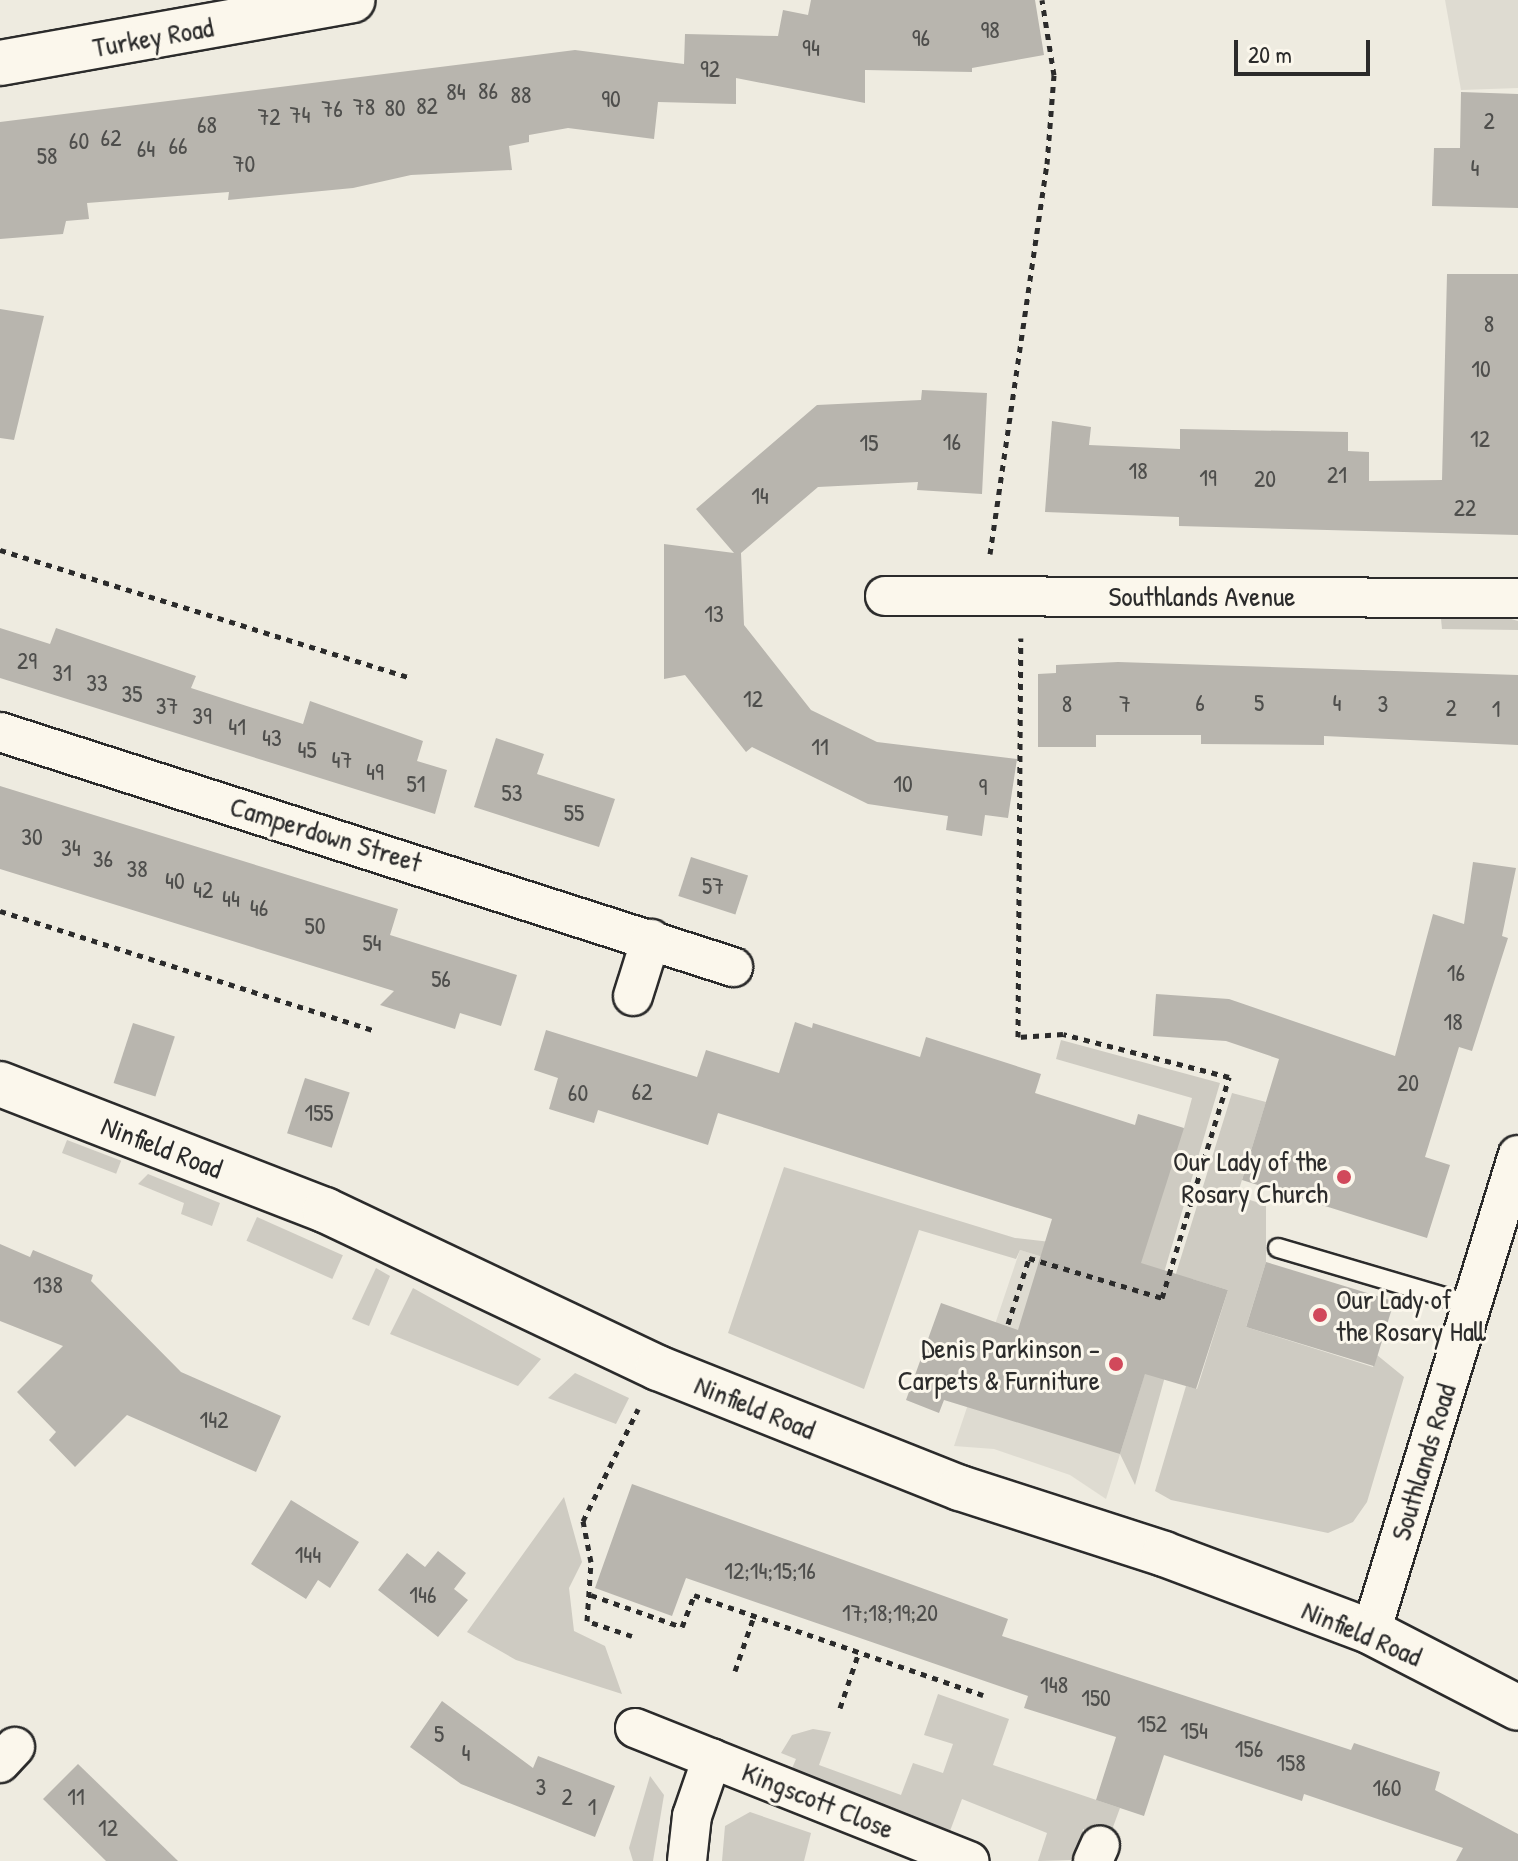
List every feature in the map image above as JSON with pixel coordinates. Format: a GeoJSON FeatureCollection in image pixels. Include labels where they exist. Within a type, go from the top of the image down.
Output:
{"type":"FeatureCollection","features":[{"type":"Feature","properties":{"kind":"main road","name":"Turkey Road"},"geometry":{"type":"LineString","coordinates":[[0,63],[210,14],[352,0]]}},
{"type":"Feature","properties":{"kind":"main road","name":"Ninfield Road"},"geometry":{"type":"LineString","coordinates":[[0,1084],[325,1210],[658,1368],[960,1488],[1164,1554],[1371,1632],[1518,1708]]}},
{"type":"Feature","properties":{"kind":"street","name":"Southlands Avenue"},"geometry":{"type":"LineString","coordinates":[[885,596],[1518,598]]}},
{"type":"Feature","properties":{"kind":"street","name":"Camperdown Street"},"geometry":{"type":"LineString","coordinates":[[0,732],[733,967]]}},
{"type":"Feature","properties":{"kind":"street"},"geometry":{"type":"LineString","coordinates":[[633,996],[651,939]]}},
{"type":"Feature","properties":{"kind":"street","name":"Southlands Road"},"geometry":{"type":"LineString","coordinates":[[1371,1632],[1518,1155]]}},
{"type":"Feature","properties":{"kind":"street","name":"Kingscott Close"},"geometry":{"type":"LineString","coordinates":[[635,1728],[969,1861]]}},
{"type":"Feature","properties":{"kind":"street","name":"Kingscott Close"},"geometry":{"type":"LineString","coordinates":[[687,1861],[692,1816],[712,1758]]}},
{"type":"Feature","properties":{"kind":"lane"},"geometry":{"type":"LineString","coordinates":[[1278,1248],[1472,1305]]}},
{"type":"Feature","properties":{"kind":"path"},"geometry":{"type":"LineString","coordinates":[[1008,1324],[1029,1258],[1162,1298],[1229,1077],[1063,1034],[1018,1037],[1022,640],[990,554],[1047,164],[1054,75],[1042,0]]}},
{"type":"Feature","properties":{"kind":"path"},"geometry":{"type":"LineString","coordinates":[[0,550],[408,677]]}},
{"type":"Feature","properties":{"kind":"path"},"geometry":{"type":"LineString","coordinates":[[0,911],[375,1031]]}},
{"type":"Feature","properties":{"kind":"path"},"geometry":{"type":"LineString","coordinates":[[627,1431],[583,1521],[591,1562],[587,1621],[632,1636]]}},
{"type":"Feature","properties":{"kind":"path"},"geometry":{"type":"LineString","coordinates":[[591,1595],[682,1627],[694,1595],[983,1695]]}},
{"type":"Feature","properties":{"kind":"path"},"geometry":{"type":"LineString","coordinates":[[735,1671],[754,1615]]}},
{"type":"Feature","properties":{"kind":"path"},"geometry":{"type":"LineString","coordinates":[[840,1708],[860,1652]]}},
{"type":"Feature","properties":{"kind":"shaded area"},"geometry":{"type":"Polygon","coordinates":[[[1445,0],[1518,0],[1518,88],[1461,90],[1445,0]]]}},
{"type":"Feature","properties":{"kind":"shaded area"},"geometry":{"type":"Polygon","coordinates":[[[1508,618],[1518,621],[1518,630],[1442,629],[1441,619],[1508,618]]]}},
{"type":"Feature","properties":{"kind":"shaded area"},"geometry":{"type":"Polygon","coordinates":[[[1061,1040],[1220,1083],[1158,1293],[1020,1250],[1016,1259],[919,1230],[864,1389],[728,1333],[784,1167],[1015,1238],[1094,1247],[1184,1128],[1192,1098],[1056,1059],[1061,1040]]]}},
{"type":"Feature","properties":{"kind":"shaded area"},"geometry":{"type":"Polygon","coordinates":[[[1232,1093],[1266,1102],[1237,1196],[1266,1205],[1266,1262],[1246,1327],[1373,1367],[1377,1355],[1404,1377],[1367,1502],[1353,1522],[1328,1533],[1171,1500],[1155,1491],[1186,1386],[1197,1389],[1228,1290],[1192,1279],[1135,1485],[1120,1454],[1232,1093]]]}},
{"type":"Feature","properties":{"kind":"shaded area"},"geometry":{"type":"Polygon","coordinates":[[[67,1140],[121,1161],[116,1174],[62,1153],[67,1140]]]}},
{"type":"Feature","properties":{"kind":"shaded area"},"geometry":{"type":"Polygon","coordinates":[[[148,1174],[220,1203],[212,1226],[181,1214],[184,1203],[138,1184],[148,1174]]]}},
{"type":"Feature","properties":{"kind":"shaded area"},"geometry":{"type":"Polygon","coordinates":[[[257,1217],[343,1255],[332,1279],[246,1241],[257,1217]]]}},
{"type":"Feature","properties":{"kind":"shaded area"},"geometry":{"type":"Polygon","coordinates":[[[1020,1250],[1158,1293],[1167,1304],[1106,1499],[1070,1475],[994,1449],[954,1446],[1020,1250]]]}},
{"type":"Feature","properties":{"kind":"shaded area"},"geometry":{"type":"Polygon","coordinates":[[[376,1268],[390,1276],[369,1326],[352,1319],[376,1268]]]}},
{"type":"Feature","properties":{"kind":"shaded area"},"geometry":{"type":"Polygon","coordinates":[[[413,1288],[541,1359],[518,1386],[390,1334],[413,1288]]]}},
{"type":"Feature","properties":{"kind":"shaded area"},"geometry":{"type":"Polygon","coordinates":[[[575,1373],[629,1398],[616,1424],[548,1398],[575,1373]]]}},
{"type":"Feature","properties":{"kind":"shaded area"},"geometry":{"type":"Polygon","coordinates":[[[564,1497],[582,1562],[569,1588],[574,1631],[605,1646],[622,1694],[516,1660],[467,1632],[564,1497]]]}},
{"type":"Feature","properties":{"kind":"shaded area"},"geometry":{"type":"Polygon","coordinates":[[[938,1694],[1009,1719],[993,1765],[1120,1808],[1109,1838],[1083,1829],[1073,1860],[1038,1861],[1047,1833],[962,1799],[947,1839],[790,1773],[796,1759],[781,1753],[792,1735],[813,1729],[831,1732],[819,1765],[901,1795],[913,1763],[943,1773],[953,1744],[924,1735],[938,1694]]]}},
{"type":"Feature","properties":{"kind":"shaded area"},"geometry":{"type":"Polygon","coordinates":[[[650,1776],[664,1795],[653,1861],[633,1861],[629,1848],[650,1776]]]}},
{"type":"Feature","properties":{"kind":"shaded area"},"geometry":{"type":"Polygon","coordinates":[[[750,1812],[811,1833],[804,1861],[722,1861],[725,1826],[750,1812]]]}},
{"type":"Feature","properties":{"kind":"building"},"geometry":{"type":"Polygon","coordinates":[[[811,0],[1035,0],[1044,55],[972,68],[972,72],[865,70],[865,103],[736,78],[736,104],[658,102],[654,139],[568,128],[529,135],[529,142],[509,146],[512,170],[411,175],[353,188],[228,200],[229,192],[87,203],[89,219],[66,221],[63,234],[0,239],[0,122],[575,50],[684,64],[685,34],[778,36],[783,10],[808,15],[811,0]]]}},
{"type":"Feature","properties":{"kind":"building"},"geometry":{"type":"Polygon","coordinates":[[[1461,92],[1518,94],[1518,208],[1432,206],[1434,148],[1460,148],[1461,92]]]}},
{"type":"Feature","properties":{"kind":"building"},"geometry":{"type":"Polygon","coordinates":[[[1447,274],[1518,274],[1518,535],[1179,526],[1179,517],[1045,512],[1052,421],[1091,427],[1089,445],[1180,449],[1180,429],[1348,432],[1348,451],[1369,452],[1369,481],[1442,480],[1447,274]]]}},
{"type":"Feature","properties":{"kind":"building"},"geometry":{"type":"Polygon","coordinates":[[[0,309],[44,316],[14,440],[0,438],[0,309]]]}},
{"type":"Feature","properties":{"kind":"building"},"geometry":{"type":"Polygon","coordinates":[[[922,390],[987,393],[982,494],[917,490],[918,482],[818,487],[741,553],[744,625],[811,710],[877,742],[1017,759],[1008,818],[985,815],[982,836],[946,830],[948,816],[868,804],[752,747],[746,752],[685,675],[664,679],[664,544],[734,553],[696,509],[817,405],[921,400],[922,390]]]}},
{"type":"Feature","properties":{"kind":"building"},"geometry":{"type":"Polygon","coordinates":[[[0,628],[50,644],[56,628],[196,676],[191,688],[303,724],[310,701],[423,741],[417,761],[447,770],[435,814],[0,678],[0,628]]]}},
{"type":"Feature","properties":{"kind":"building"},"geometry":{"type":"Polygon","coordinates":[[[1118,662],[1518,675],[1518,745],[1324,736],[1324,745],[1201,744],[1201,735],[1096,735],[1096,747],[1038,747],[1038,674],[1056,673],[1056,665],[1118,662]]]}},
{"type":"Feature","properties":{"kind":"building"},"geometry":{"type":"Polygon","coordinates":[[[496,738],[544,754],[537,774],[615,799],[599,847],[474,807],[496,738]]]}},
{"type":"Feature","properties":{"kind":"building"},"geometry":{"type":"Polygon","coordinates":[[[0,786],[398,909],[390,935],[517,975],[501,1026],[460,1013],[455,1029],[380,1005],[394,991],[0,869],[0,786]]]}},
{"type":"Feature","properties":{"kind":"building"},"geometry":{"type":"Polygon","coordinates":[[[691,857],[748,876],[735,915],[678,896],[691,857]]]}},
{"type":"Feature","properties":{"kind":"building"},"geometry":{"type":"Polygon","coordinates":[[[1473,862],[1516,868],[1502,936],[1508,938],[1472,1051],[1459,1047],[1425,1157],[1450,1165],[1427,1238],[1242,1180],[1279,1059],[1226,1041],[1153,1036],[1156,994],[1229,999],[1395,1056],[1433,914],[1464,924],[1473,862]]]}},
{"type":"Feature","properties":{"kind":"building"},"geometry":{"type":"Polygon","coordinates":[[[795,1022],[812,1028],[813,1023],[920,1057],[926,1037],[1041,1074],[1035,1093],[1135,1125],[1138,1114],[1184,1128],[1141,1263],[1228,1290],[1196,1389],[1145,1374],[1120,1454],[944,1400],[939,1413],[906,1400],[941,1303],[1018,1330],[1052,1219],[718,1113],[708,1145],[598,1110],[594,1123],[549,1109],[558,1078],[534,1070],[546,1030],[697,1077],[706,1050],[779,1073],[795,1022]]]}},
{"type":"Feature","properties":{"kind":"building"},"geometry":{"type":"Polygon","coordinates":[[[133,1023],[175,1037],[155,1097],[114,1083],[133,1023]]]}},
{"type":"Feature","properties":{"kind":"building"},"geometry":{"type":"Polygon","coordinates":[[[305,1078],[350,1093],[332,1148],[287,1133],[305,1078]]]}},
{"type":"Feature","properties":{"kind":"building"},"geometry":{"type":"Polygon","coordinates":[[[0,1244],[30,1257],[33,1250],[93,1275],[91,1281],[181,1372],[281,1416],[256,1472],[127,1415],[75,1467],[49,1440],[56,1432],[17,1392],[63,1346],[0,1321],[0,1244]]]}},
{"type":"Feature","properties":{"kind":"building","name":"Our Lady of the Rosary Hall"},"geometry":{"type":"Polygon","coordinates":[[[1266,1262],[1394,1301],[1374,1366],[1246,1327],[1266,1262]]]}},
{"type":"Feature","properties":{"kind":"building"},"geometry":{"type":"Polygon","coordinates":[[[632,1484],[1008,1619],[1002,1636],[1351,1750],[1354,1743],[1440,1772],[1435,1790],[1518,1834],[1518,1861],[1456,1861],[1463,1848],[1304,1794],[1302,1801],[1164,1755],[1144,1816],[1096,1800],[1116,1737],[1024,1708],[1028,1696],[686,1578],[672,1616],[595,1588],[632,1484]]]}},
{"type":"Feature","properties":{"kind":"building"},"geometry":{"type":"Polygon","coordinates":[[[291,1500],[359,1542],[330,1588],[318,1580],[306,1599],[251,1564],[291,1500]]]}},
{"type":"Feature","properties":{"kind":"building"},"geometry":{"type":"Polygon","coordinates":[[[438,1551],[466,1573],[454,1589],[468,1600],[438,1637],[378,1590],[407,1553],[425,1567],[438,1551]]]}},
{"type":"Feature","properties":{"kind":"building"},"geometry":{"type":"Polygon","coordinates":[[[442,1701],[533,1768],[538,1756],[615,1786],[595,1837],[461,1784],[410,1747],[442,1701]]]}},
{"type":"Feature","properties":{"kind":"building"},"geometry":{"type":"Polygon","coordinates":[[[78,1764],[178,1861],[106,1861],[43,1799],[78,1764]]]}},
{"type":"Feature","properties":{"kind":"place","name":"Our Lady of the Rosary Church"},"geometry":{"type":"Point","coordinates":[1344,1177]}},
{"type":"Feature","properties":{"kind":"place","name":"Our Lady of the Rosary Hall"},"geometry":{"type":"Point","coordinates":[1320,1315]}},
{"type":"Feature","properties":{"kind":"place","name":"Denis Parkinson - Carpets & Furniture"},"geometry":{"type":"Point","coordinates":[1116,1364]}}]}
